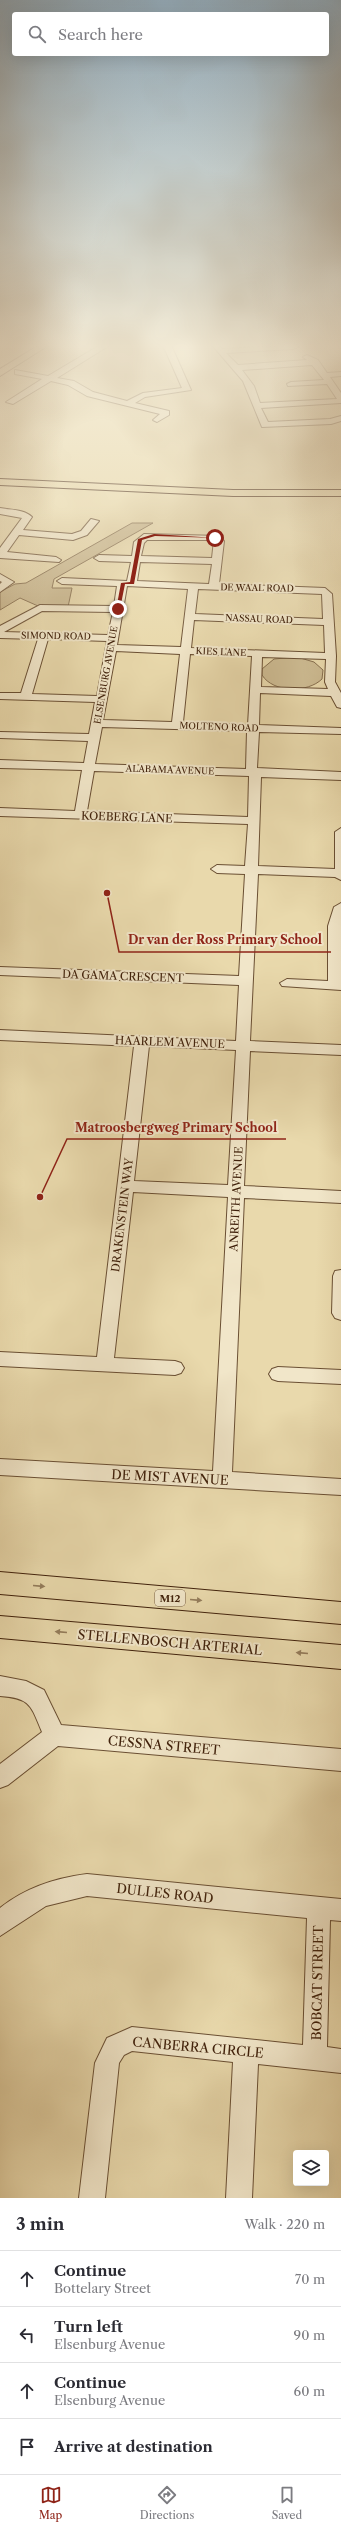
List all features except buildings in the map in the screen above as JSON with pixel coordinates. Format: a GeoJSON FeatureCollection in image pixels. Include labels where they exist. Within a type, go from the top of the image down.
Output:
{"type":"FeatureCollection","features":[{"type":"Feature","properties":{"kind":"main road"},"geometry":{"type":"LineString","coordinates":[[0,475],[229,485],[341,485]]}},
{"type":"Feature","properties":{"kind":"main road"},"geometry":{"type":"LineString","coordinates":[[0,482],[225,493],[341,493]]}},
{"type":"Feature","properties":{"kind":"main road","name":"M12"},"geometry":{"type":"LineString","coordinates":[[0,1583],[341,1613]]}},
{"type":"Feature","properties":{"kind":"main road","name":"STELLENBOSCH ARTERIAL"},"geometry":{"type":"LineString","coordinates":[[0,1627],[341,1657]]}},
{"type":"Feature","properties":{"kind":"street"},"geometry":{"type":"LineString","coordinates":[[0,511],[27,516],[1,555],[56,560]]}},
{"type":"Feature","properties":{"kind":"street"},"geometry":{"type":"LineString","coordinates":[[17,532],[73,537],[84,533],[94,521]]}},
{"type":"Feature","properties":{"kind":"street","name":"ELSENBURG AVENUE"},"geometry":{"type":"LineString","coordinates":[[80,815],[118,609],[136,559],[139,542],[144,537],[154,535],[217,538],[219,541],[217,561]]}},
{"type":"Feature","properties":{"kind":"street"},"geometry":{"type":"LineString","coordinates":[[99,558],[217,561],[214,587]]}},
{"type":"Feature","properties":{"kind":"street"},"geometry":{"type":"LineString","coordinates":[[0,577],[4,586]]}},
{"type":"Feature","properties":{"kind":"street","name":"DE WAAL ROAD"},"geometry":{"type":"LineString","coordinates":[[62,582],[321,590],[327,594],[331,656],[330,682],[341,705]]}},
{"type":"Feature","properties":{"kind":"street"},"geometry":{"type":"LineString","coordinates":[[177,726],[193,585]]}},
{"type":"Feature","properties":{"kind":"street"},"geometry":{"type":"LineString","coordinates":[[0,630],[40,608],[118,609]]}},
{"type":"Feature","properties":{"kind":"street","name":"NASSAU ROAD"},"geometry":{"type":"LineString","coordinates":[[190,617],[328,617],[341,612]]}},
{"type":"Feature","properties":{"kind":"street","name":"SIMOND ROAD"},"geometry":{"type":"LineString","coordinates":[[0,635],[44,636],[112,643]]}},
{"type":"Feature","properties":{"kind":"street"},"geometry":{"type":"LineString","coordinates":[[26,696],[44,636]]}},
{"type":"Feature","properties":{"kind":"street","name":"KIES LANE"},"geometry":{"type":"LineString","coordinates":[[112,643],[186,651],[331,656]]}},
{"type":"Feature","properties":{"kind":"street","name":"ANREITH AVENUE"},"geometry":{"type":"LineString","coordinates":[[222,1480],[256,778],[251,768],[256,654]]}},
{"type":"Feature","properties":{"kind":"street"},"geometry":{"type":"LineString","coordinates":[[255,690],[334,692]]}},
{"type":"Feature","properties":{"kind":"street"},"geometry":{"type":"LineString","coordinates":[[0,696],[102,699]]}},
{"type":"Feature","properties":{"kind":"street","name":"MOLTENO ROAD"},"geometry":{"type":"LineString","coordinates":[[97,723],[341,732]]}},
{"type":"Feature","properties":{"kind":"street"},"geometry":{"type":"LineString","coordinates":[[0,735],[95,738]]}},
{"type":"Feature","properties":{"kind":"street","name":"ALABAMA AVENUE"},"geometry":{"type":"LineString","coordinates":[[0,764],[341,776]]}},
{"type":"Feature","properties":{"kind":"street","name":"KOEBERG LANE"},"geometry":{"type":"LineString","coordinates":[[0,812],[254,821]]}},
{"type":"Feature","properties":{"kind":"street"},"geometry":{"type":"LineString","coordinates":[[216,869],[341,874],[341,832]]}},
{"type":"Feature","properties":{"kind":"street"},"geometry":{"type":"LineString","coordinates":[[287,983],[338,985],[335,926],[341,907]]}},
{"type":"Feature","properties":{"kind":"street","name":"DA GAMA CRESCENT"},"geometry":{"type":"LineString","coordinates":[[0,971],[246,981]]}},
{"type":"Feature","properties":{"kind":"street","name":"HAARLEM AVENUE"},"geometry":{"type":"LineString","coordinates":[[0,1035],[341,1050]]}},
{"type":"Feature","properties":{"kind":"street","name":"DRAKENSTEIN WAY"},"geometry":{"type":"LineString","coordinates":[[104,1364],[142,1041]]}},
{"type":"Feature","properties":{"kind":"street"},"geometry":{"type":"LineString","coordinates":[[125,1186],[341,1197]]}},
{"type":"Feature","properties":{"kind":"street"},"geometry":{"type":"LineString","coordinates":[[341,1276],[341,1313]]}},
{"type":"Feature","properties":{"kind":"street"},"geometry":{"type":"LineString","coordinates":[[0,1359],[175,1368]]}},
{"type":"Feature","properties":{"kind":"street"},"geometry":{"type":"LineString","coordinates":[[278,1374],[341,1377]]}},
{"type":"Feature","properties":{"kind":"street","name":"DE MIST AVENUE"},"geometry":{"type":"LineString","coordinates":[[0,1467],[341,1487]]}},
{"type":"Feature","properties":{"kind":"street"},"geometry":{"type":"LineString","coordinates":[[0,1686],[17,1687],[35,1696],[44,1707],[50,1729],[55,1735],[0,1777]]}},
{"type":"Feature","properties":{"kind":"street","name":"CESSNA STREET"},"geometry":{"type":"LineString","coordinates":[[55,1735],[341,1760]]}},
{"type":"Feature","properties":{"kind":"street","name":"DULLES ROAD"},"geometry":{"type":"LineString","coordinates":[[2,1917],[42,1896],[70,1887],[87,1885],[330,1909]]}},
{"type":"Feature","properties":{"kind":"street","name":"BOBCAT STREET"},"geometry":{"type":"LineString","coordinates":[[315,2059],[330,1909]]}},
{"type":"Feature","properties":{"kind":"street","name":"CANBERRA CIRCLE"},"geometry":{"type":"LineString","coordinates":[[92,2198],[107,2063],[117,2045],[132,2039],[341,2061]]}},
{"type":"Feature","properties":{"kind":"street"},"geometry":{"type":"LineString","coordinates":[[239,2198],[246,2051]]}},
{"type":"Feature","properties":{"kind":"shaded area"},"geometry":{"type":"Polygon","coordinates":[[[132,523],[153,523],[54,579],[52,588],[72,588],[68,607],[38,606],[20,598],[0,610],[0,592],[15,584],[26,583],[132,523]]]}},
{"type":"Feature","properties":{"kind":"shaded area"},"geometry":{"type":"Polygon","coordinates":[[[297,657],[314,662],[323,670],[322,679],[316,684],[308,687],[291,689],[274,685],[267,681],[262,675],[262,669],[274,659],[297,657]]]}},
{"type":"Feature","properties":{"kind":"place","name":"Dr van der Ross Primary School"},"geometry":{"type":"Point","coordinates":[107,893]}},
{"type":"Feature","properties":{"kind":"place","name":"Matroosbergweg Primary School"},"geometry":{"type":"Point","coordinates":[40,1197]}},
{"type":"Feature","properties":{"kind":"route"},"geometry":{"type":"LineString","coordinates":[[118,609],[123,583],[132,584],[140,539],[154,535],[215,538]]}}]}
